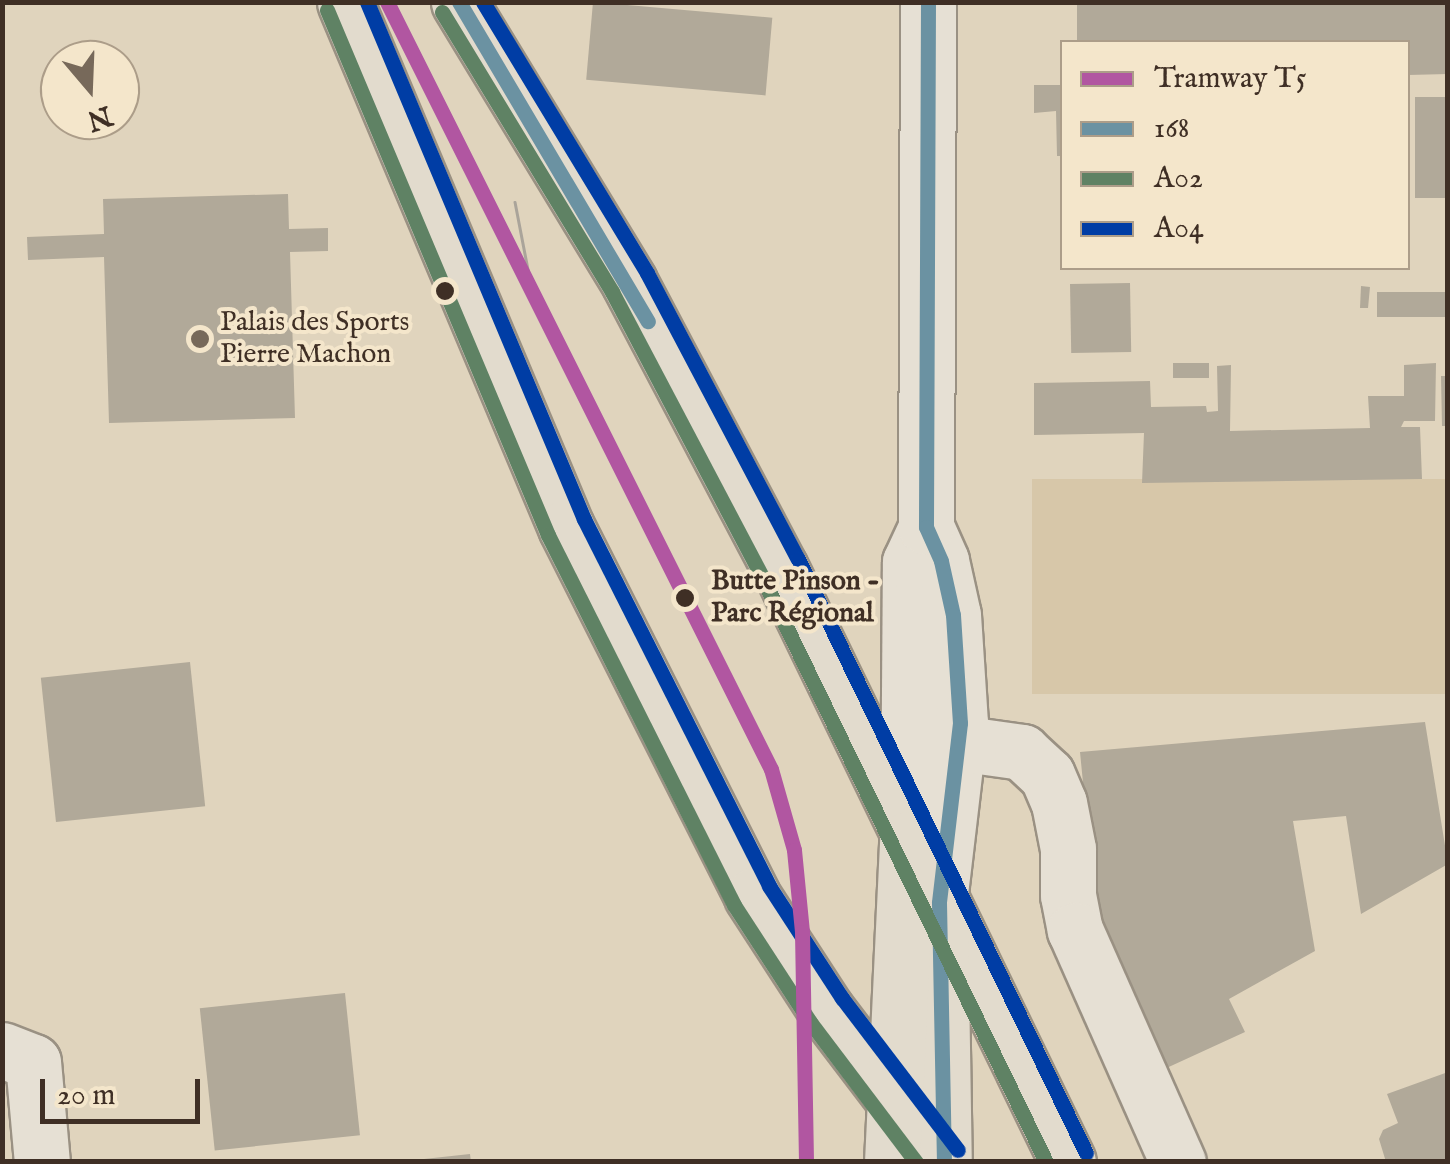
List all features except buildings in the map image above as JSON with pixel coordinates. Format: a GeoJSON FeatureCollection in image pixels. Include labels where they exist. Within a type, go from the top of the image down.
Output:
{"type":"FeatureCollection","features":[{"type":"Feature","properties":{"kind":"main road"},"geometry":{"type":"LineString","coordinates":[[345,2],[566,527],[752,896],[803,978],[943,1162]]}},
{"type":"Feature","properties":{"kind":"main road"},"geometry":{"type":"LineString","coordinates":[[459,2],[648,321],[780,568],[939,903],[1068,1162]]}},
{"type":"Feature","properties":{"kind":"main road"},"geometry":{"type":"LineString","coordinates":[[892,1162],[892,1096],[908,836]]}},
{"type":"Feature","properties":{"kind":"main road"},"geometry":{"type":"LineString","coordinates":[[939,903],[943,1162]]}},
{"type":"Feature","properties":{"kind":"street"},"geometry":{"type":"LineString","coordinates":[[908,836],[910,562],[926,528],[928,2]]}},
{"type":"Feature","properties":{"kind":"street"},"geometry":{"type":"LineString","coordinates":[[926,528],[942,560],[953,615],[958,743],[939,903]]}},
{"type":"Feature","properties":{"kind":"street"},"geometry":{"type":"LineString","coordinates":[[958,743],[1022,752],[1047,775],[1059,804],[1068,849],[1068,895],[1075,930],[1178,1162]]}},
{"type":"Feature","properties":{"kind":"street"},"geometry":{"type":"LineString","coordinates":[[2,1050],[32,1062],[42,1162]]}},
{"type":"Feature","properties":{"kind":"shaded area"},"geometry":{"type":"Polygon","coordinates":[[[1032,479],[1447,479],[1447,694],[1032,694],[1032,479]]]}},
{"type":"Feature","properties":{"kind":"tram line","name":"T5"},"geometry":{"type":"LineString","coordinates":[[387,2],[771,769],[794,850],[802,932],[806,1162]]}},
{"type":"Feature","properties":{"kind":"tram line"},"geometry":{"type":"LineString","coordinates":[[515,202],[532,290]]}},
{"type":"Feature","properties":{"kind":"transit line","name":"A04"},"geometry":{"type":"LineString","coordinates":[[367,2],[584,519],[769,886],[842,998],[958,1150]]}},
{"type":"Feature","properties":{"kind":"transit line","name":"168"},"geometry":{"type":"LineString","coordinates":[[459,2],[648,321]]}},
{"type":"Feature","properties":{"kind":"transit line","name":"A04"},"geometry":{"type":"LineString","coordinates":[[483,2],[647,273],[798,559],[1086,1153]]}},
{"type":"Feature","properties":{"kind":"transit line","name":"168"},"geometry":{"type":"LineString","coordinates":[[928,2],[926,527],[941,561],[953,615],[960,723],[939,903],[944,1162]]}},
{"type":"Feature","properties":{"kind":"transit line","name":"A02"},"geometry":{"type":"LineString","coordinates":[[327,10],[548,535],[734,905],[810,1022],[916,1162]]}},
{"type":"Feature","properties":{"kind":"transit line","name":"A02"},"geometry":{"type":"LineString","coordinates":[[442,12],[612,292],[762,577],[1046,1162]]}},
{"type":"Feature","properties":{"kind":"place","name":"Palais des Sports Pierre Machon"},"geometry":{"type":"Point","coordinates":[200,339]}},
{"type":"Feature","properties":{"kind":"place","name":"Butte Pinson - Parc Régional"},"geometry":{"type":"Point","coordinates":[685,598]}}]}
